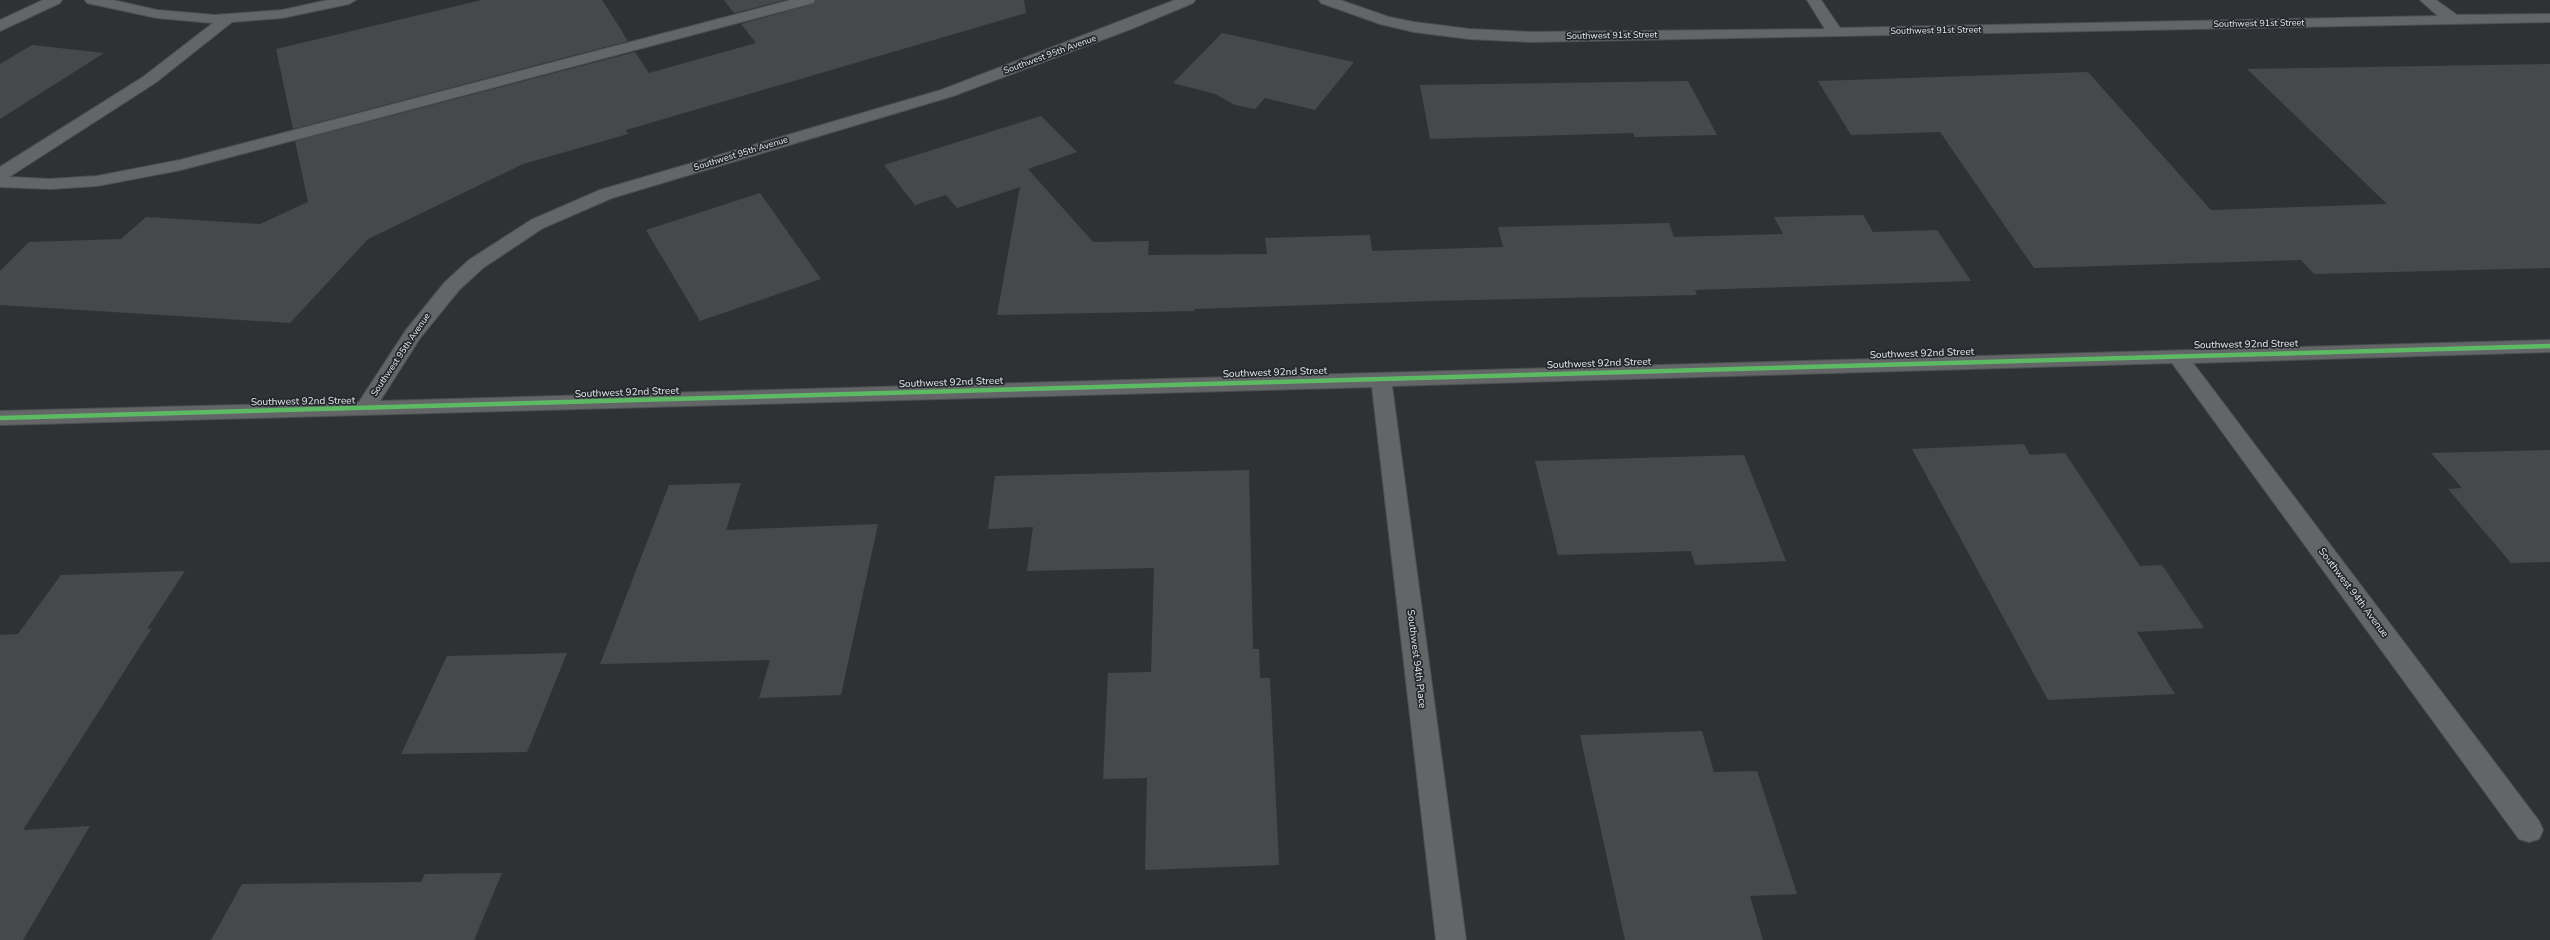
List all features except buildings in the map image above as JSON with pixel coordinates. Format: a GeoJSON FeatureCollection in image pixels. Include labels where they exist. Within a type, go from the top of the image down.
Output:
{"type":"FeatureCollection","features":[{"type":"Feature","properties":{"kind":"street"},"geometry":{"type":"LineString","coordinates":[[0,26],[55,0]]}},
{"type":"Feature","properties":{"kind":"street"},"geometry":{"type":"LineString","coordinates":[[92,0],[157,14],[227,19],[282,14],[349,0]]}},
{"type":"Feature","properties":{"kind":"street"},"geometry":{"type":"LineString","coordinates":[[0,182],[97,182],[181,165],[808,0]]}},
{"type":"Feature","properties":{"kind":"street","name":"Southwest 95th Avenue"},"geometry":{"type":"LineString","coordinates":[[365,410],[413,334],[447,291],[476,264],[537,224],[606,194],[947,93],[1126,26],[1188,0]]}},
{"type":"Feature","properties":{"kind":"street","name":"Southwest 91st Street"},"geometry":{"type":"LineString","coordinates":[[1326,0],[1385,20],[1428,29],[1477,35],[1531,37],[1835,33],[2550,18]]}},
{"type":"Feature","properties":{"kind":"street"},"geometry":{"type":"LineString","coordinates":[[1814,0],[1835,33]]}},
{"type":"Feature","properties":{"kind":"street"},"geometry":{"type":"LineString","coordinates":[[2427,0],[2453,20]]}},
{"type":"Feature","properties":{"kind":"street"},"geometry":{"type":"LineString","coordinates":[[0,175],[149,80],[199,43],[227,19]]}},
{"type":"Feature","properties":{"kind":"street","name":"Southwest 92nd Street"},"geometry":{"type":"LineString","coordinates":[[0,418],[365,410],[2176,355],[2550,346]]}},
{"type":"Feature","properties":{"kind":"street","name":"Southwest 94th Avenue"},"geometry":{"type":"LineString","coordinates":[[2176,355],[2529,830]]}},
{"type":"Feature","properties":{"kind":"street","name":"Southwest 94th Place"},"geometry":{"type":"LineString","coordinates":[[1381,379],[1451,940]]}},
{"type":"Feature","properties":{"kind":"cycle path"},"geometry":{"type":"LineString","coordinates":[[0,418],[365,409],[2550,346]]}}]}
